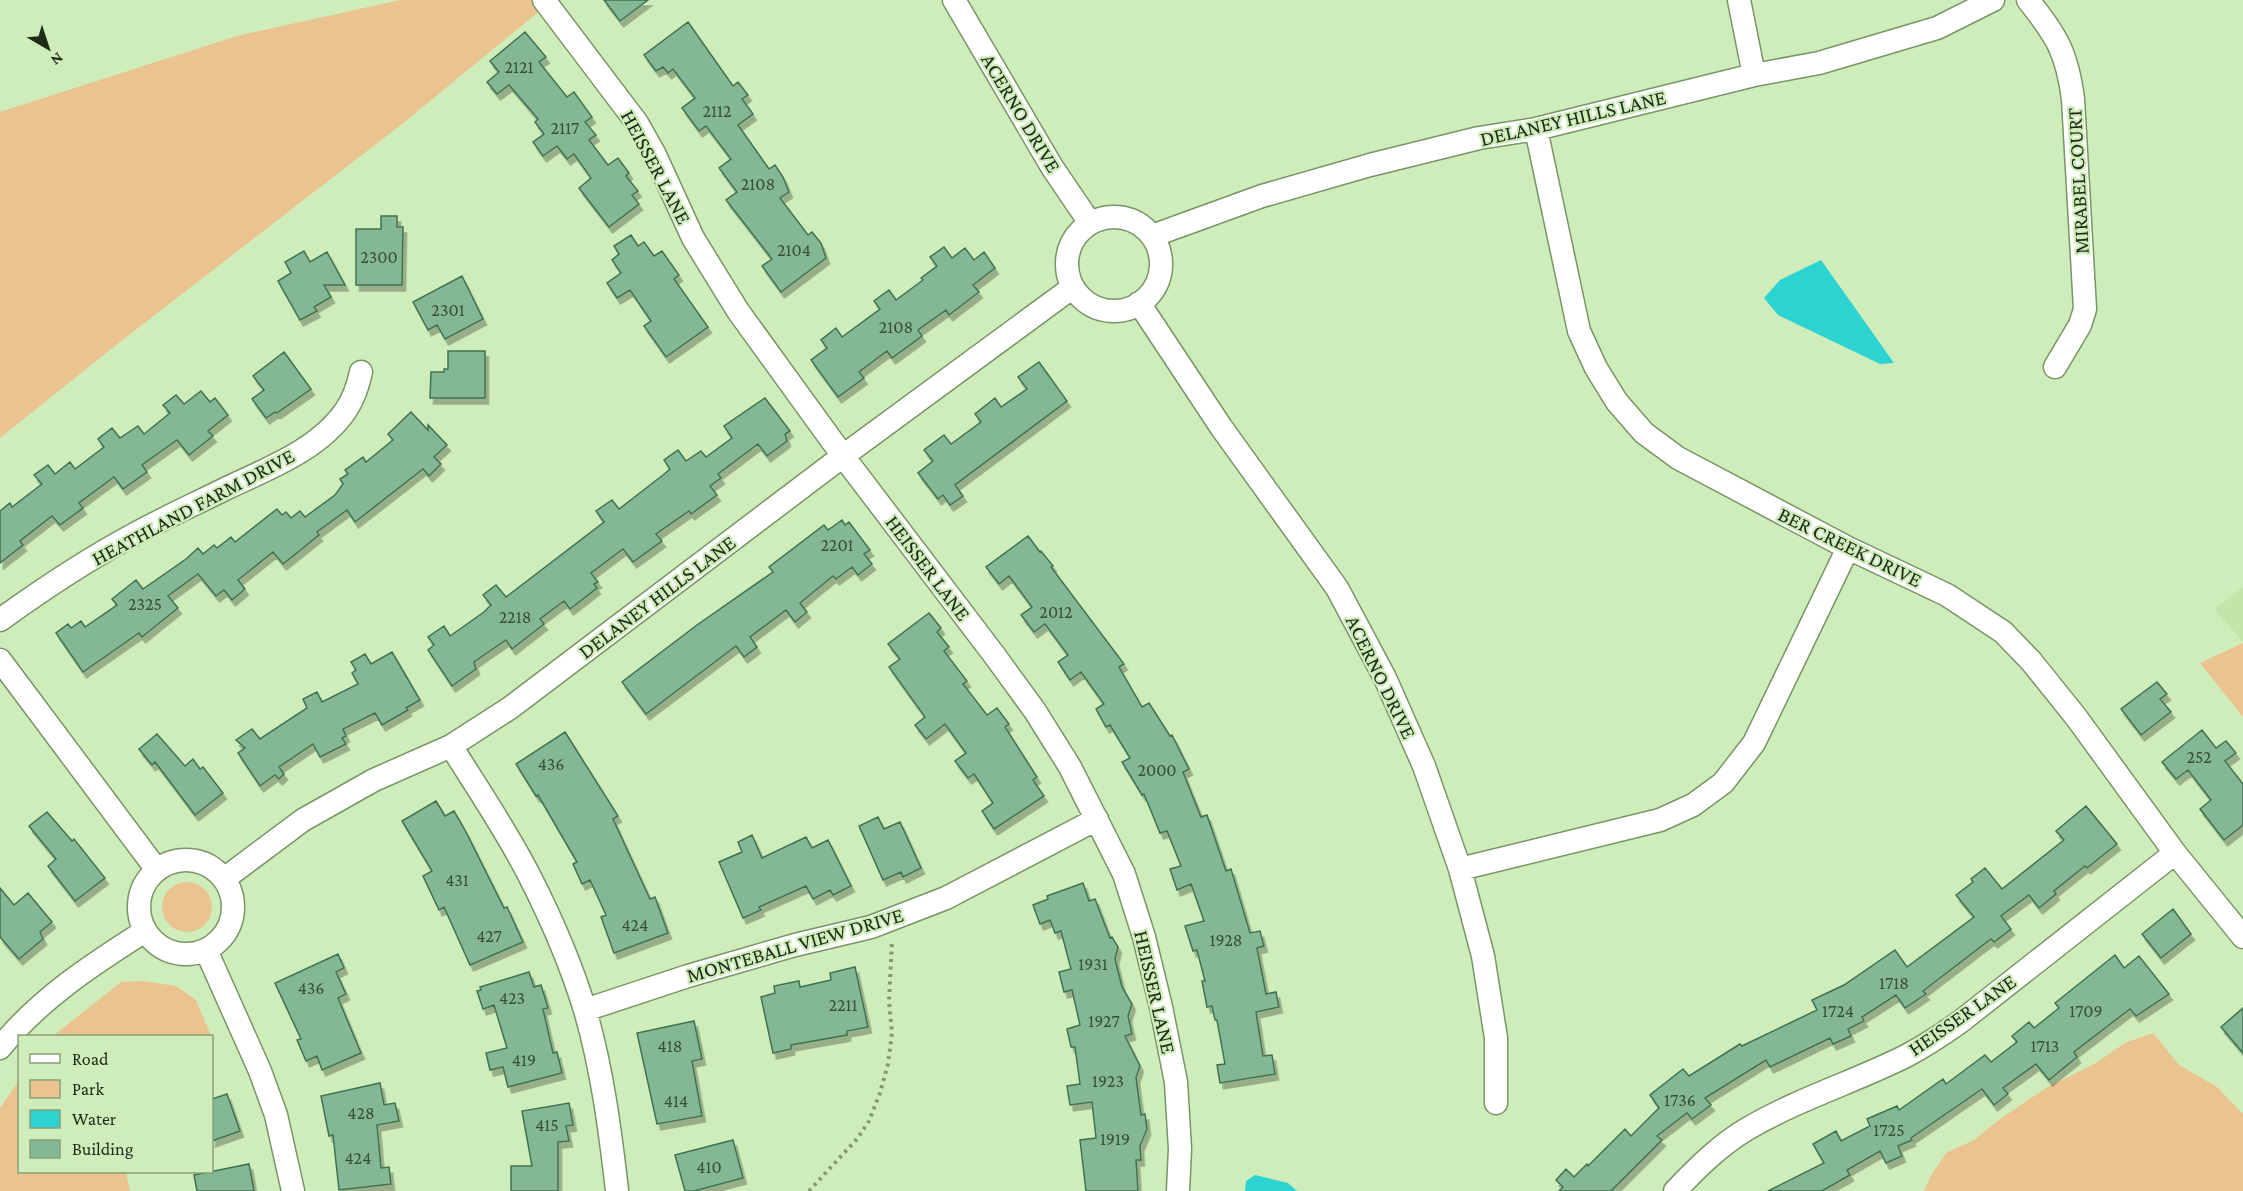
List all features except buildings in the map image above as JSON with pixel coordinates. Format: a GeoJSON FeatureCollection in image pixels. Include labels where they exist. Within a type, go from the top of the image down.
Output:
{"type":"FeatureCollection","features":[{"type":"Feature","properties":{"kind":"street","name":"HEISSER LANE"},"geometry":{"type":"LineString","coordinates":[[544,0],[637,123],[655,155],[693,238],[712,271],[764,347],[1035,711],[1070,766],[1124,874],[1144,936],[1176,1082],[1180,1149],[1178,1191]]}},
{"type":"Feature","properties":{"kind":"street","name":"ACERNO DRIVE"},"geometry":{"type":"LineString","coordinates":[[954,0],[1052,167],[1090,223]]}},
{"type":"Feature","properties":{"kind":"street"},"geometry":{"type":"LineString","coordinates":[[1738,0],[1754,75]]}},
{"type":"Feature","properties":{"kind":"street","name":"DELANEY HILLS LANE"},"geometry":{"type":"LineString","coordinates":[[1152,236],[1262,196],[1370,165],[1479,138],[1536,129],[1754,75],[1818,63],[1937,28],[1993,0]]}},
{"type":"Feature","properties":{"kind":"street","name":"MIRABEL COURT"},"geometry":{"type":"LineString","coordinates":[[2028,0],[2051,28],[2061,46],[2069,72],[2073,99],[2085,309],[2080,326],[2055,368]]}},
{"type":"Feature","properties":{"kind":"street","name":"BER CREEK DRIVE"},"geometry":{"type":"LineString","coordinates":[[1536,129],[1579,331],[1596,368],[1617,402],[1644,432],[1678,458],[1848,548],[1947,595],[2002,632],[2031,661],[2175,853],[2243,937]]}},
{"type":"Feature","properties":{"kind":"street"},"geometry":{"type":"LineString","coordinates":[[1113,216],[1128,218],[1142,225],[1152,236],[1160,251],[1161,267],[1157,283],[1148,297],[1139,303],[1120,310],[1107,310],[1093,306],[1073,287],[1068,274],[1069,248],[1074,238],[1090,223],[1113,216]]}},
{"type":"Feature","properties":{"kind":"street","name":"DELANEY HILLS LANE"},"geometry":{"type":"LineString","coordinates":[[224,879],[303,820],[342,797],[451,746],[510,708],[843,456],[1073,287]]}},
{"type":"Feature","properties":{"kind":"street","name":"ACERNO DRIVE"},"geometry":{"type":"LineString","coordinates":[[1139,303],[1221,427],[1337,588],[1390,689],[1424,766],[1460,869],[1483,956],[1496,1038],[1496,1103]]}},
{"type":"Feature","properties":{"kind":"street","name":"HEATHLAND FARM DRIVE"},"geometry":{"type":"LineString","coordinates":[[0,620],[79,567],[133,535],[303,449],[327,431],[345,411],[356,394],[361,372]]}},
{"type":"Feature","properties":{"kind":"street"},"geometry":{"type":"LineString","coordinates":[[1460,869],[1660,820],[1693,805],[1723,783],[1754,743],[1848,548]]}},
{"type":"Feature","properties":{"kind":"street"},"geometry":{"type":"LineString","coordinates":[[0,660],[157,870]]}},
{"type":"Feature","properties":{"kind":"street"},"geometry":{"type":"LineString","coordinates":[[451,746],[504,829],[529,874],[560,941],[585,1010],[604,1098],[617,1190]]}},
{"type":"Feature","properties":{"kind":"street","name":"MONTEBALL VIEW DRIVE"},"geometry":{"type":"LineString","coordinates":[[585,1010],[795,945],[871,927],[946,898],[1097,819]]}},
{"type":"Feature","properties":{"kind":"street","name":"HEISSER LANE"},"geometry":{"type":"LineString","coordinates":[[1674,1191],[1721,1147],[1746,1129],[1780,1111],[1906,1056],[1933,1041],[2175,853]]}},
{"type":"Feature","properties":{"kind":"street"},"geometry":{"type":"LineString","coordinates":[[193,861],[213,869],[224,879],[231,894],[233,910],[229,927],[219,940],[206,950],[192,954],[178,954],[165,950],[153,942],[145,931],[138,905],[147,880],[157,870],[170,862],[193,861]]}},
{"type":"Feature","properties":{"kind":"street"},"geometry":{"type":"LineString","coordinates":[[0,1048],[61,988],[89,966],[145,931]]}},
{"type":"Feature","properties":{"kind":"street"},"geometry":{"type":"LineString","coordinates":[[206,950],[264,1082],[276,1115],[293,1191]]}},
{"type":"Feature","properties":{"kind":"path"},"geometry":{"type":"LineString","coordinates":[[809,1191],[857,1139],[869,1121],[880,1094],[888,1064],[892,1033],[889,1002],[892,941]]}},
{"type":"Feature","properties":{"kind":"shaded area"},"geometry":{"type":"Polygon","coordinates":[[[2243,587],[2243,642],[2215,609],[2243,587]]]}},
{"type":"Feature","properties":{"kind":"green space"},"geometry":{"type":"Polygon","coordinates":[[[400,0],[553,0],[402,124],[125,338],[0,438],[0,112],[237,36],[400,0]]]}},
{"type":"Feature","properties":{"kind":"green space"},"geometry":{"type":"Polygon","coordinates":[[[2243,643],[2243,717],[2200,663],[2243,643]]]}},
{"type":"Feature","properties":{"kind":"green space"},"geometry":{"type":"Polygon","coordinates":[[[187,882],[196,884],[207,893],[212,907],[210,916],[201,927],[187,932],[178,930],[167,921],[162,907],[164,898],[173,887],[187,882]]]}},
{"type":"Feature","properties":{"kind":"green space"},"geometry":{"type":"Polygon","coordinates":[[[143,981],[176,986],[196,1000],[211,1035],[54,1035],[121,982],[143,981]]]}},
{"type":"Feature","properties":{"kind":"green space"},"geometry":{"type":"Polygon","coordinates":[[[2153,1033],[2179,1065],[2217,1087],[2243,1114],[2243,1191],[1924,1191],[1930,1177],[1946,1153],[1974,1140],[2000,1119],[2046,1088],[2096,1063],[2125,1043],[2153,1033]]]}},
{"type":"Feature","properties":{"kind":"green space"},"geometry":{"type":"Polygon","coordinates":[[[18,1082],[18,1173],[126,1173],[130,1191],[0,1191],[0,1108],[18,1082]]]}},
{"type":"Feature","properties":{"kind":"water"},"geometry":{"type":"Polygon","coordinates":[[[1821,260],[1894,363],[1880,364],[1778,315],[1764,298],[1780,280],[1821,260]]]}},
{"type":"Feature","properties":{"kind":"water"},"geometry":{"type":"Polygon","coordinates":[[[1255,1175],[1288,1183],[1297,1191],[1245,1191],[1246,1181],[1255,1175]]]}}]}
